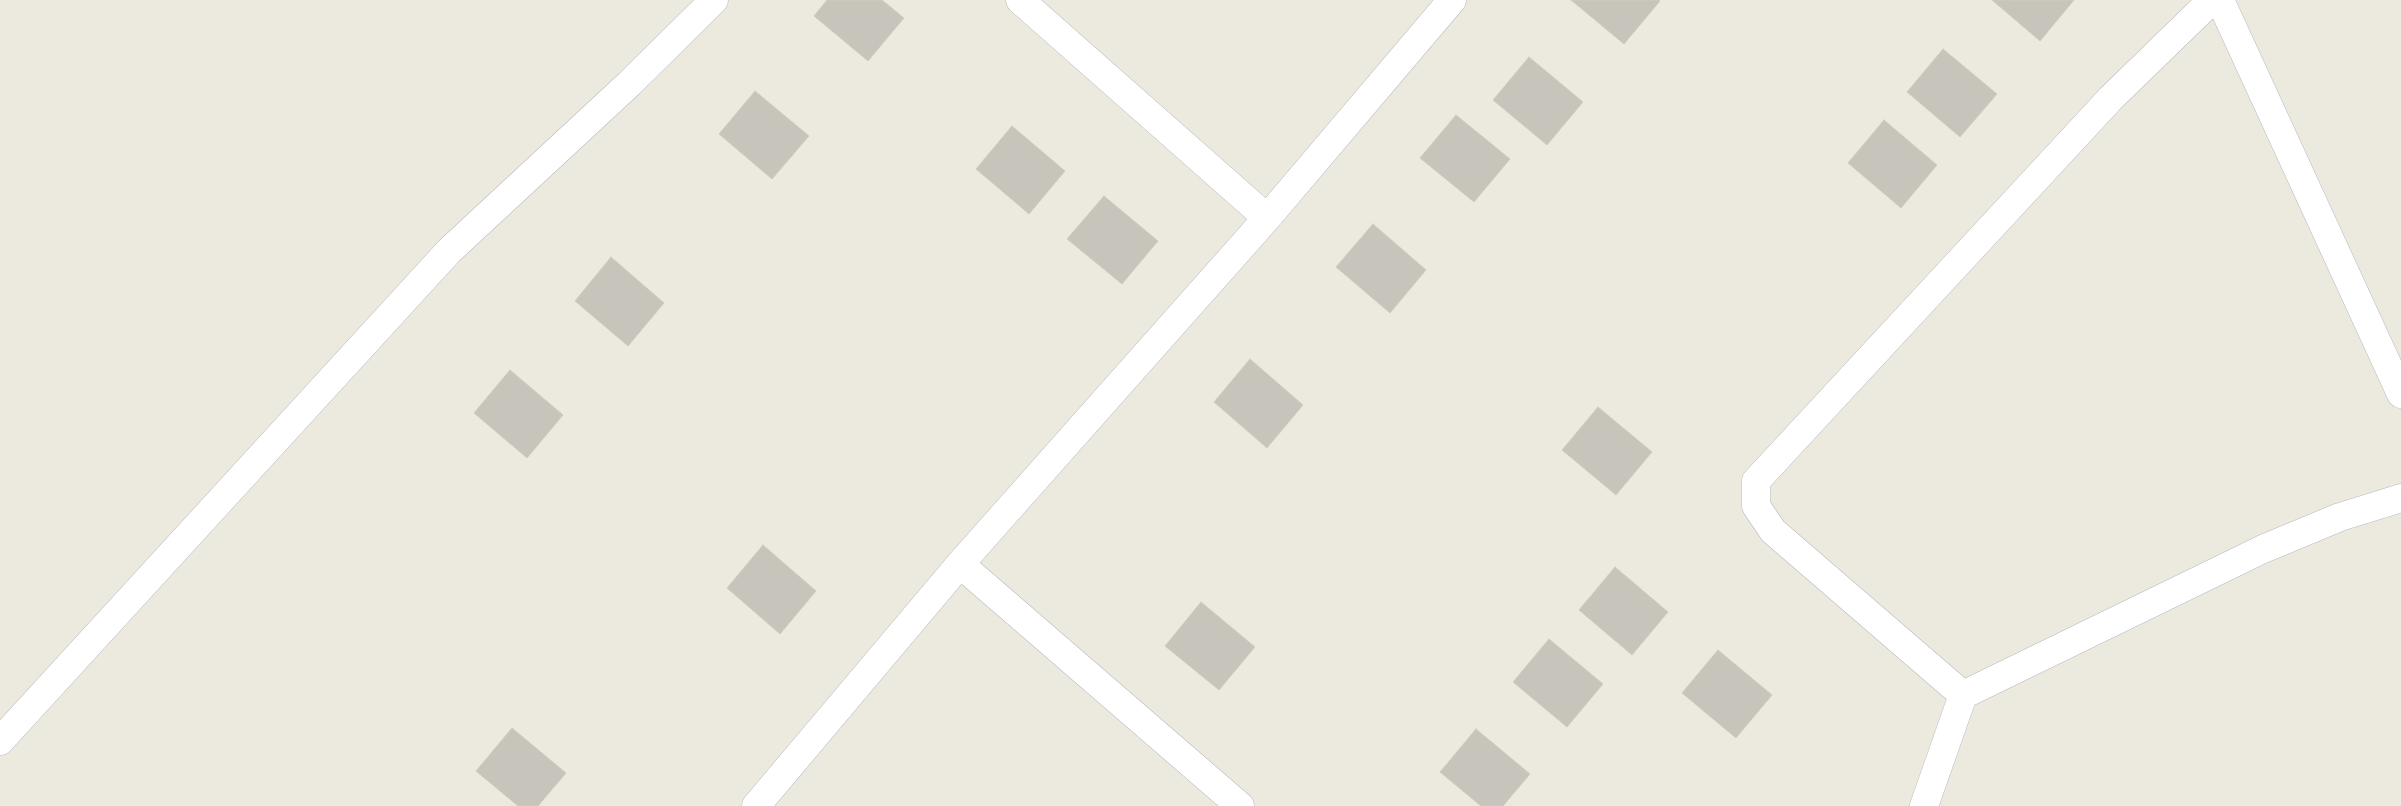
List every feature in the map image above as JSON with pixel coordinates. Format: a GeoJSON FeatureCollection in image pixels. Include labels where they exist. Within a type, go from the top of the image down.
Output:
{"type":"FeatureCollection","features":[{"type":"Feature","properties":{"kind":"street"},"geometry":{"type":"LineString","coordinates":[[0,741],[449,251],[630,83],[714,0]]}},
{"type":"Feature","properties":{"kind":"street"},"geometry":{"type":"LineString","coordinates":[[1020,0],[1267,218]]}},
{"type":"Feature","properties":{"kind":"street"},"geometry":{"type":"LineString","coordinates":[[756,806],[960,564],[1267,218],[1452,0]]}},
{"type":"Feature","properties":{"kind":"street"},"geometry":{"type":"LineString","coordinates":[[1963,695],[1773,530],[1756,506],[1756,482],[2111,98],[2212,0]]}},
{"type":"Feature","properties":{"kind":"street"},"geometry":{"type":"LineString","coordinates":[[2220,0],[2401,394]]}},
{"type":"Feature","properties":{"kind":"street"},"geometry":{"type":"LineString","coordinates":[[1924,806],[1963,695],[2263,549],[2340,517],[2401,498]]}},
{"type":"Feature","properties":{"kind":"street"},"geometry":{"type":"LineString","coordinates":[[960,564],[1240,806]]}},
{"type":"Feature","properties":{"kind":"building"},"geometry":{"type":"Polygon","coordinates":[[[827,0],[882,0],[904,18],[868,61],[814,16],[827,0]]]}},
{"type":"Feature","properties":{"kind":"building"},"geometry":{"type":"Polygon","coordinates":[[[1571,0],[1659,0],[1660,1],[1624,44],[1571,0]]]}},
{"type":"Feature","properties":{"kind":"building"},"geometry":{"type":"Polygon","coordinates":[[[1992,0],[2074,0],[2040,41],[1992,0]]]}},
{"type":"Feature","properties":{"kind":"building"},"geometry":{"type":"Polygon","coordinates":[[[1943,49],[1997,94],[1960,137],[1907,92],[1943,49]]]}},
{"type":"Feature","properties":{"kind":"building"},"geometry":{"type":"Polygon","coordinates":[[[1529,57],[1583,102],[1547,145],[1493,100],[1529,57]]]}},
{"type":"Feature","properties":{"kind":"building"},"geometry":{"type":"Polygon","coordinates":[[[755,91],[809,136],[772,179],[719,134],[755,91]]]}},
{"type":"Feature","properties":{"kind":"building"},"geometry":{"type":"Polygon","coordinates":[[[1456,115],[1510,159],[1474,202],[1420,158],[1456,115]]]}},
{"type":"Feature","properties":{"kind":"building"},"geometry":{"type":"Polygon","coordinates":[[[1884,120],[1937,165],[1901,208],[1848,163],[1884,120]]]}},
{"type":"Feature","properties":{"kind":"building"},"geometry":{"type":"Polygon","coordinates":[[[1012,126],[1065,171],[1029,214],[976,169],[1012,126]]]}},
{"type":"Feature","properties":{"kind":"building"},"geometry":{"type":"Polygon","coordinates":[[[1104,196],[1158,241],[1122,284],[1067,239],[1104,196]]]}},
{"type":"Feature","properties":{"kind":"building"},"geometry":{"type":"Polygon","coordinates":[[[1373,224],[1426,270],[1390,313],[1336,267],[1373,224]]]}},
{"type":"Feature","properties":{"kind":"building"},"geometry":{"type":"Polygon","coordinates":[[[611,257],[664,303],[628,346],[575,301],[611,257]]]}},
{"type":"Feature","properties":{"kind":"building"},"geometry":{"type":"Polygon","coordinates":[[[1250,359],[1303,405],[1267,448],[1214,402],[1250,359]]]}},
{"type":"Feature","properties":{"kind":"building"},"geometry":{"type":"Polygon","coordinates":[[[510,370],[563,415],[527,458],[474,413],[510,370]]]}},
{"type":"Feature","properties":{"kind":"building"},"geometry":{"type":"Polygon","coordinates":[[[1598,407],[1652,452],[1616,495],[1562,450],[1598,407]]]}},
{"type":"Feature","properties":{"kind":"building"},"geometry":{"type":"Polygon","coordinates":[[[763,545],[816,591],[780,634],[727,588],[763,545]]]}},
{"type":"Feature","properties":{"kind":"building"},"geometry":{"type":"Polygon","coordinates":[[[1615,567],[1668,612],[1632,655],[1579,610],[1615,567]]]}},
{"type":"Feature","properties":{"kind":"building"},"geometry":{"type":"Polygon","coordinates":[[[1201,602],[1255,647],[1219,690],[1165,646],[1201,602]]]}},
{"type":"Feature","properties":{"kind":"building"},"geometry":{"type":"Polygon","coordinates":[[[1549,639],[1603,684],[1567,727],[1513,682],[1549,639]]]}},
{"type":"Feature","properties":{"kind":"building"},"geometry":{"type":"Polygon","coordinates":[[[1718,650],[1772,695],[1736,738],[1682,693],[1718,650]]]}},
{"type":"Feature","properties":{"kind":"building"},"geometry":{"type":"Polygon","coordinates":[[[512,728],[566,773],[538,806],[518,806],[476,771],[512,728]]]}},
{"type":"Feature","properties":{"kind":"building"},"geometry":{"type":"Polygon","coordinates":[[[1476,729],[1530,774],[1503,806],[1481,806],[1440,772],[1476,729]]]}}]}
